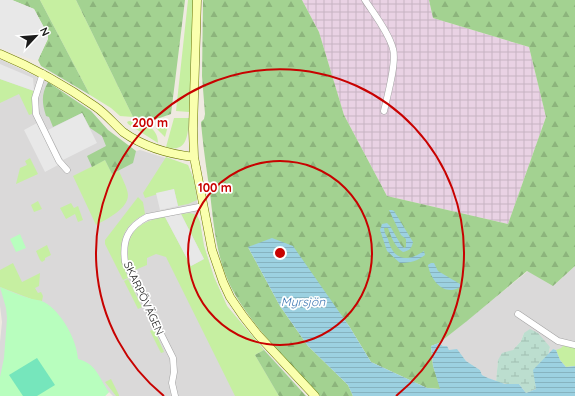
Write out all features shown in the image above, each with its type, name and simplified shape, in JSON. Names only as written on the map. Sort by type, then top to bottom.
[{"type":"street","points":[[197,0],[193,122],[194,157],[212,250],[230,297],[243,316],[258,335],[315,396]]},
{"type":"street","points":[[365,0],[394,50],[394,59],[384,111]]},
{"type":"street","points":[[0,54],[43,73],[97,108],[123,132],[145,145],[168,153],[194,157]]},
{"type":"street","points":[[43,73],[35,98],[36,114],[59,161],[67,170]]},
{"type":"street","name":"SKARPÖVÄGEN","points":[[175,396],[172,383],[174,372],[173,358],[125,262],[125,243],[131,229],[140,220],[147,217],[204,206]]},
{"type":"street","points":[[518,314],[558,341],[575,345]]},
{"type":"shaded area","points":[[0,0],[12,0],[34,9],[48,35],[38,60],[33,60],[0,48]]},
{"type":"shaded area","points":[[302,0],[429,0],[433,18],[529,47],[546,117],[508,224],[387,196],[344,115],[319,32]]},
{"type":"shaded area","points":[[0,59],[48,82],[91,111],[108,130],[136,151],[140,150],[188,165],[194,180],[197,197],[197,215],[200,222],[204,246],[214,277],[227,306],[306,396],[113,396],[109,392],[105,396],[0,396],[0,342],[2,322],[0,306]]},
{"type":"shaded area","points":[[0,64],[33,78],[34,91],[0,79]]},
{"type":"shaded area","points":[[82,113],[97,143],[63,160],[48,130]]},
{"type":"shaded area","points":[[37,123],[58,165],[45,172],[24,130]]},
{"type":"shaded area","points":[[174,189],[178,206],[160,210],[156,193]]},
{"type":"shaded area","points":[[181,214],[204,259],[191,266],[165,217]]},
{"type":"shaded area","points":[[575,266],[575,366],[560,360],[556,350],[553,349],[548,356],[550,347],[524,333],[521,341],[513,350],[498,361],[496,382],[482,375],[480,370],[466,361],[462,356],[439,343],[528,271],[553,286]]},
{"type":"green space","points":[[12,0],[40,0],[90,95],[41,66],[38,60],[48,39],[48,35],[34,9]]},
{"type":"green space","points":[[40,0],[76,0],[133,117],[120,116],[111,108],[90,95]]},
{"type":"green space","points":[[76,0],[185,0],[171,114],[151,121],[133,117]]},
{"type":"green space","points":[[188,0],[193,0],[189,112],[176,111]]},
{"type":"green space","points":[[203,0],[302,0],[319,32],[344,115],[387,196],[508,224],[546,117],[529,47],[433,18],[429,0],[575,0],[575,266],[553,286],[527,271],[439,343],[431,346],[433,366],[441,389],[427,388],[371,362],[349,326],[328,298],[248,247],[280,306],[308,346],[348,385],[353,396],[320,396],[254,323],[236,296],[224,272],[220,259],[213,220],[201,122],[204,119],[205,114],[202,76]]},
{"type":"green space","points":[[0,79],[34,91],[32,114],[29,115],[19,94],[0,103]]},
{"type":"green space","points":[[48,82],[91,111],[108,130],[136,151],[133,163],[112,174],[105,160],[92,167],[87,156],[106,146],[102,136],[90,128],[82,113],[53,127],[49,117],[46,116],[43,103],[43,95]]},
{"type":"green space","points":[[174,118],[189,118],[187,136],[183,145],[179,148],[166,147]]},
{"type":"green space","points":[[129,121],[144,124],[153,129],[158,143],[128,124],[127,122]]},
{"type":"green space","points":[[169,122],[165,137],[156,128]]},
{"type":"green space","points":[[166,157],[188,165],[194,180],[197,200],[178,206],[174,189],[145,198],[143,193]]},
{"type":"green space","points":[[30,158],[38,174],[16,184],[20,168],[27,165],[25,161]]},
{"type":"green space","points":[[105,160],[112,174],[119,171],[126,186],[128,195],[125,205],[121,209],[111,217],[96,225],[73,176]]},
{"type":"green space","points":[[138,197],[143,202],[145,214],[136,220],[124,234],[121,250],[122,259],[128,278],[123,280],[105,244],[105,240]]},
{"type":"green space","points":[[38,201],[42,209],[34,212],[31,205]]},
{"type":"green space","points":[[71,203],[74,208],[78,206],[83,220],[78,222],[75,214],[66,219],[60,208]]},
{"type":"green space","points":[[190,213],[197,215],[200,222],[204,246],[214,277],[227,306],[264,350],[255,355],[279,396],[235,396],[166,257],[156,254],[147,258],[147,265],[135,270],[128,262],[127,250],[133,233],[146,222],[165,217],[191,266],[204,259],[181,214]]},
{"type":"green space","points":[[20,234],[26,248],[16,252],[10,239]]},
{"type":"green space","points":[[47,245],[51,255],[45,258],[42,262],[36,251]]},
{"type":"green space","points":[[13,263],[22,282],[40,273],[39,286],[35,288],[38,293],[41,292],[43,296],[42,301],[34,300],[0,287],[0,270]]},
{"type":"green space","points":[[128,279],[142,307],[138,309],[124,281]]},
{"type":"green space","points":[[0,287],[44,302],[56,312],[67,327],[75,343],[78,359],[94,368],[109,392],[105,396],[0,396],[0,377],[4,358],[7,318],[6,308]]},
{"type":"green space","points":[[154,329],[164,352],[161,353],[150,331]]},
{"type":"green space","points":[[530,329],[538,333],[550,347],[548,356],[534,370],[536,389],[526,393],[519,384],[513,385],[496,382],[498,360],[502,353],[513,350],[521,341],[524,333]]},
{"type":"green space","points":[[565,344],[575,346],[575,366],[566,367],[560,360],[556,350]]},
{"type":"green space","points":[[264,350],[306,396],[279,396],[255,355]]},
{"type":"green space","points":[[37,358],[55,385],[37,396],[23,396],[9,375]]},
{"type":"green space","points":[[111,379],[119,396],[116,396],[105,382]]},
{"type":"water","points":[[389,210],[394,211],[413,242],[410,249],[403,252],[396,245],[388,228],[384,228],[385,234],[393,251],[397,255],[406,258],[418,255],[424,251],[425,255],[414,261],[400,263],[387,251],[380,230],[382,224],[387,223],[401,245],[404,248],[406,247],[406,239],[401,235]]},
{"type":"water","name":"Myrsjön","points":[[272,238],[293,246],[349,326],[371,362],[427,388],[440,389],[433,366],[431,346],[439,343],[443,346],[447,346],[449,350],[457,349],[466,361],[480,370],[482,375],[505,384],[519,384],[526,393],[536,389],[533,370],[553,349],[556,350],[560,360],[566,367],[575,366],[575,396],[353,396],[348,385],[308,346],[280,306],[248,247]]},
{"type":"water","points":[[434,263],[438,271],[460,284],[461,287],[454,290],[442,288],[435,282],[429,269],[428,265]]}]
